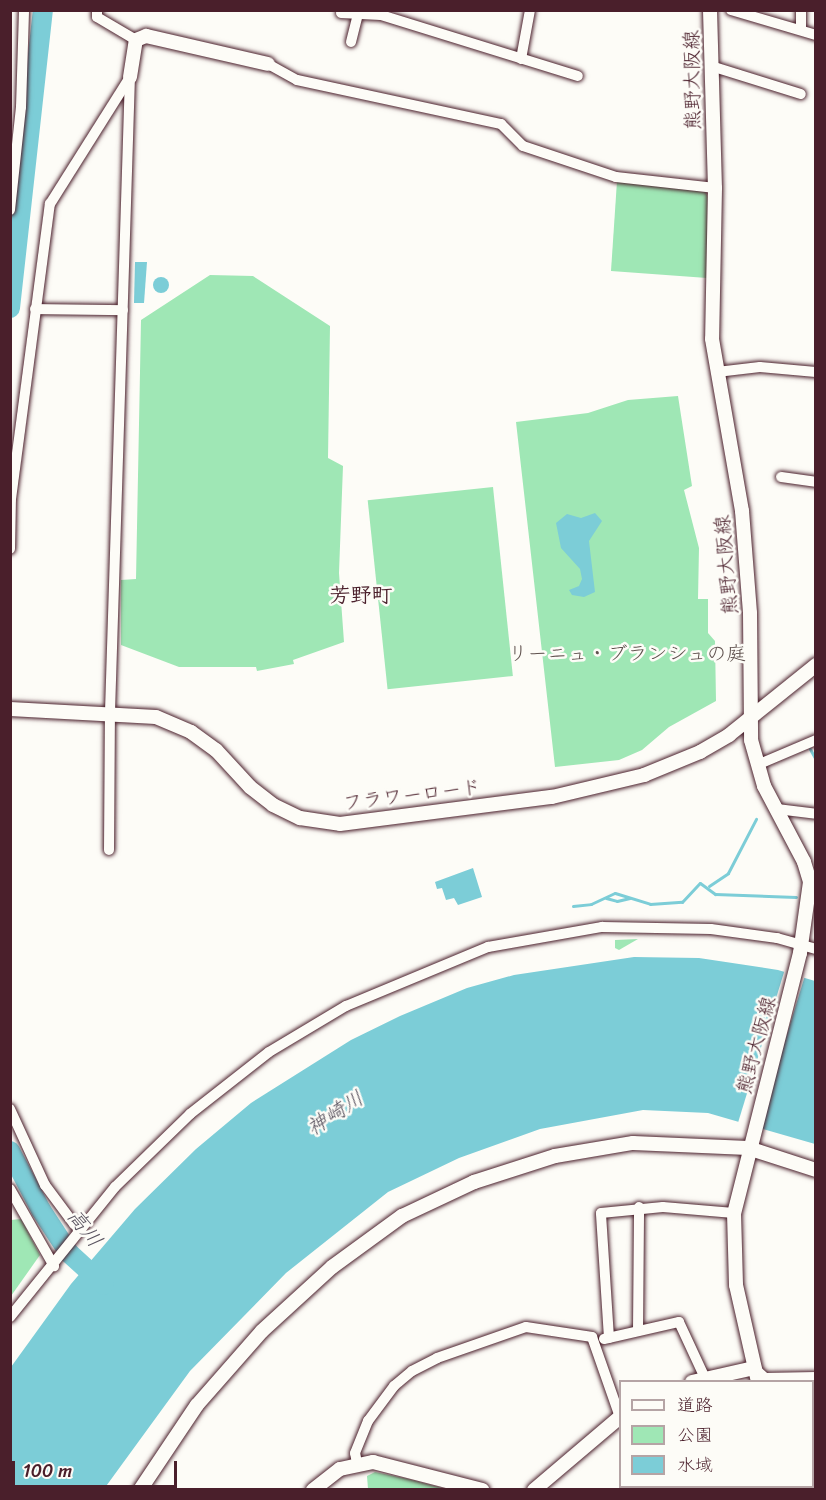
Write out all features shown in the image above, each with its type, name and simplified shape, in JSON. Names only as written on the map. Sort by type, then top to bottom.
[{"type":"street","points":[[10,210],[21,107],[24,10]]},
{"type":"street","points":[[97,10],[97,17],[136,40]]},
{"type":"street","points":[[521,58],[530,10]]},
{"type":"street","name":"熊野大阪線","points":[[710,10],[714,188],[712,339],[742,511],[750,614],[751,740],[757,765],[804,862],[810,882],[812,913],[734,1213],[736,1285],[756,1375]]},
{"type":"street","points":[[731,10],[816,35]]},
{"type":"street","points":[[801,10],[801,30]]},
{"type":"street","points":[[341,13],[381,13],[578,76]]},
{"type":"street","points":[[351,42],[358,14]]},
{"type":"street","points":[[136,40],[146,36],[268,64],[297,80],[501,124],[523,146],[616,177],[714,188]]},
{"type":"street","points":[[109,850],[110,712],[130,77],[136,40]]},
{"type":"street","points":[[711,66],[801,94]]},
{"type":"street","points":[[10,549],[11,500],[50,204],[130,77]]},
{"type":"street","points":[[35,309],[123,310]]},
{"type":"street","points":[[717,372],[760,367],[816,372]]},
{"type":"street","points":[[781,477],[816,482]]},
{"type":"street","name":"フラワーロード","points":[[10,709],[110,712],[156,717],[191,732],[216,750],[250,787],[273,805],[300,818],[340,825],[552,797],[613,785],[700,752],[752,716],[816,665]]},
{"type":"street","points":[[757,765],[816,740]]},
{"type":"street","points":[[777,809],[816,814]]},
{"type":"street","points":[[10,1317],[15,1307],[55,1264],[115,1187],[153,1149],[269,1052],[346,1006],[421,972],[488,947],[602,927],[711,929],[801,949],[816,949]]},
{"type":"street","points":[[10,1109],[45,1185],[81,1231]]},
{"type":"street","points":[[140,1490],[197,1405],[262,1331],[332,1268],[402,1216],[474,1182],[555,1156],[633,1143],[750,1145],[816,1170]]},
{"type":"street","points":[[10,1189],[55,1264]]},
{"type":"street","points":[[609,1338],[601,1213],[639,1207],[734,1213]]},
{"type":"street","points":[[638,1331],[639,1207]]},
{"type":"street","points":[[595,1342],[678,1322],[699,1380],[756,1375],[765,1378],[816,1377]]},
{"type":"street","points":[[357,1463],[355,1453],[368,1421],[394,1386],[424,1364],[526,1327],[592,1337],[619,1414]]},
{"type":"street","points":[[534,1490],[619,1418]]},
{"type":"street","points":[[313,1490],[340,1469],[357,1463],[394,1466],[482,1490]]},
{"type":"green space","points":[[617,181],[705,192],[708,197],[707,278],[611,271]]},
{"type":"green space","points":[[210,275],[253,276],[330,326],[328,458],[343,466],[339,573],[344,642],[293,660],[294,664],[257,671],[256,667],[179,667],[121,645],[121,580],[136,579],[141,320]]},
{"type":"green space","name":"リーニュ・ブランシュの庭","points":[[678,396],[692,486],[684,490],[699,548],[698,599],[708,599],[708,633],[715,641],[716,701],[669,727],[642,750],[619,760],[555,767],[516,422],[588,413],[628,400]]},
{"type":"green space","points":[[493,487],[513,676],[388,689],[368,500]]},
{"type":"green space","points":[[638,939],[619,950],[615,948],[615,940]]},
{"type":"green space","points":[[21,1219],[40,1255],[11,1296],[11,1220]]},
{"type":"green space","points":[[375,1472],[446,1489],[368,1489],[367,1476]]},
{"type":"water","points":[[135,262],[147,262],[144,303],[134,303]]},
{"type":"water","points":[[161,277],[167,279],[169,285],[167,291],[161,293],[155,291],[153,285],[155,279]]},
{"type":"water","points":[[595,513],[602,521],[589,541],[595,592],[584,597],[572,595],[569,590],[579,586],[582,579],[580,569],[561,548],[556,523],[567,514],[581,518]]},
{"type":"water","points":[[473,868],[482,897],[458,905],[454,898],[446,900],[442,888],[437,889],[435,882]]},
{"type":"water","name":"神崎川","points":[[634,957],[699,958],[778,970],[815,981],[815,1144],[708,1113],[643,1110],[540,1129],[459,1158],[388,1192],[286,1273],[190,1371],[104,1489],[11,1490],[11,1367],[71,1284],[135,1209],[196,1149],[251,1103],[351,1040],[400,1016],[467,988],[514,975]]},
{"type":"pier","points":[[785,969],[805,975],[758,1129],[738,1123]]},
{"type":"waterway","name":"高川","points":[[10,308],[43,10]]},
{"type":"waterway","points":[[810,749],[816,760]]},
{"type":"waterway","points":[[709,886],[728,873],[756,819]]},
{"type":"waterway","points":[[573,906],[591,904],[615,893],[650,904],[682,902],[700,883],[715,894],[796,897]]},
{"type":"waterway","points":[[606,898],[617,901],[630,898]]},
{"type":"waterway","name":"高川","points":[[10,1151],[41,1210],[69,1253],[104,1285]]},
{"type":"district","name":"芳野町","points":[[361,595]]}]
